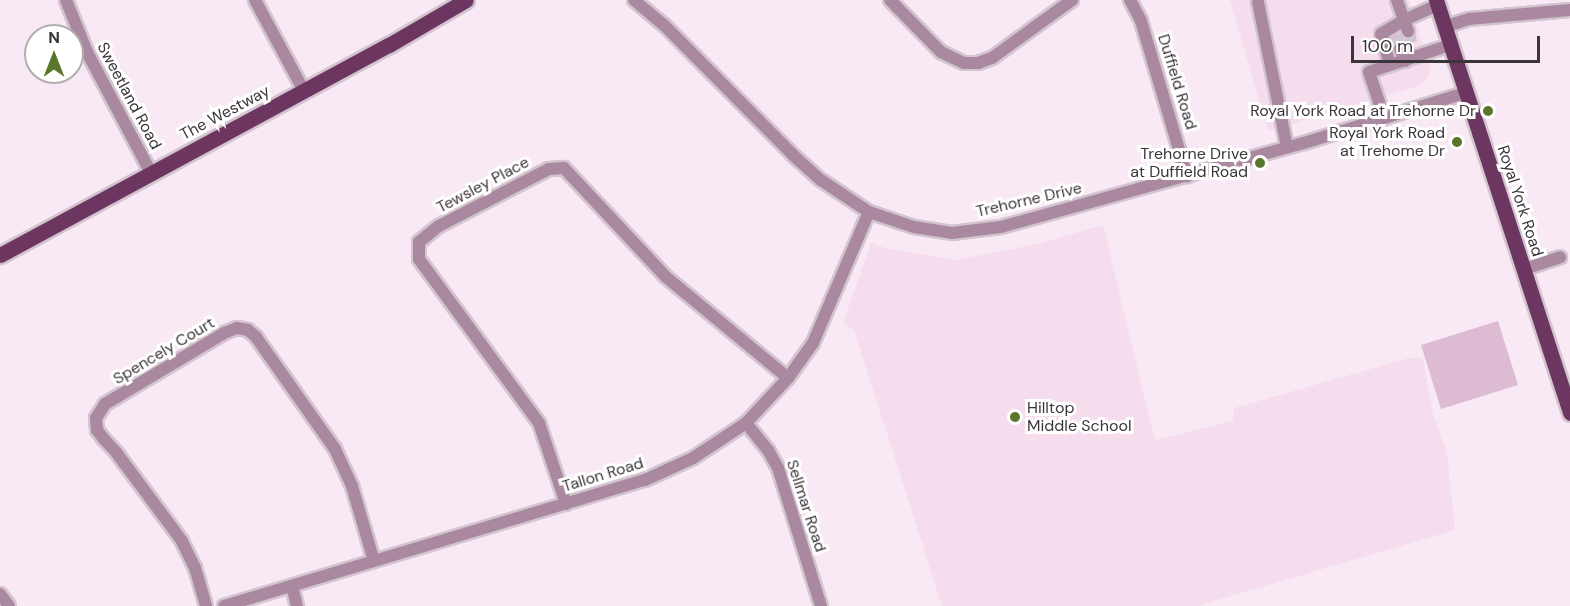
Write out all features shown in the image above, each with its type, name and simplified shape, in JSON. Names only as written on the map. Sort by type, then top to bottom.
[{"type":"main road","name":"The Westway","points":[[0,255],[304,91],[458,2]]},
{"type":"main road","name":"Royal York Road","points":[[1436,2],[1570,413]]},
{"type":"street","name":"Sweetland Road","points":[[66,0],[87,52],[151,173]]},
{"type":"street","points":[[255,0],[304,91]]},
{"type":"street","name":"Trehorne Drive","points":[[634,0],[664,25],[808,169],[869,212],[914,227],[952,233],[1001,227],[1187,176],[1465,93]]},
{"type":"street","points":[[890,0],[940,52],[964,63],[978,63],[992,58],[1072,0]]},
{"type":"street","name":"Duffield Road","points":[[1130,0],[1141,21],[1187,176]]},
{"type":"street","points":[[1397,0],[1400,28]]},
{"type":"street","points":[[1258,2],[1287,147]]},
{"type":"street","points":[[1390,65],[1381,34],[1400,28],[1436,2]]},
{"type":"street","points":[[1444,27],[1469,19],[1570,10]]},
{"type":"street","points":[[1384,117],[1369,72],[1390,65],[1408,53],[1450,45]]},
{"type":"street","name":"Tewsley Place","points":[[566,504],[540,423],[419,259],[419,242],[439,226],[549,169],[564,168],[666,277],[788,378]]},
{"type":"street","name":"Tallon Road","points":[[224,606],[566,504],[671,469],[718,443],[746,423],[788,378],[813,343],[869,212]]},
{"type":"street","points":[[1524,269],[1560,257]]},
{"type":"street","name":"Spencely Court","points":[[206,606],[195,568],[182,541],[97,430],[96,418],[105,404],[224,333],[237,328],[248,330],[256,337],[335,449],[352,486],[374,561]]},
{"type":"street","name":"Sellmar Road","points":[[746,423],[768,450],[778,468],[821,606]]},
{"type":"street","points":[[292,586],[297,606]]},
{"type":"street","points":[[0,594],[9,606]]},
{"type":"shaded area","points":[[1230,0],[1409,0],[1430,69],[1428,78],[1421,85],[1268,131]]},
{"type":"shaded area","name":"Hilltop Middle School","points":[[1103,225],[1155,440],[1233,421],[1234,408],[1409,358],[1423,359],[1433,413],[1447,454],[1455,530],[1197,606],[942,606],[854,330],[843,323],[871,243],[885,248],[956,260],[1037,244]]},
{"type":"shaded area","points":[[1498,321],[1518,385],[1441,409],[1421,345]]},
{"type":"tunnel","points":[[1408,31],[1412,45]]},
{"type":"tunnel","points":[[1396,35],[1400,49]]},
{"type":"place","name":"Royal York Road at Trehorne Dr","points":[[1488,111]]},
{"type":"place","name":"Royal York Road at Trehome Dr","points":[[1457,142]]},
{"type":"place","name":"Trehorne Drive at Duffield Road","points":[[1260,163]]},
{"type":"place","name":"Hilltop Middle School","points":[[1015,417]]}]
